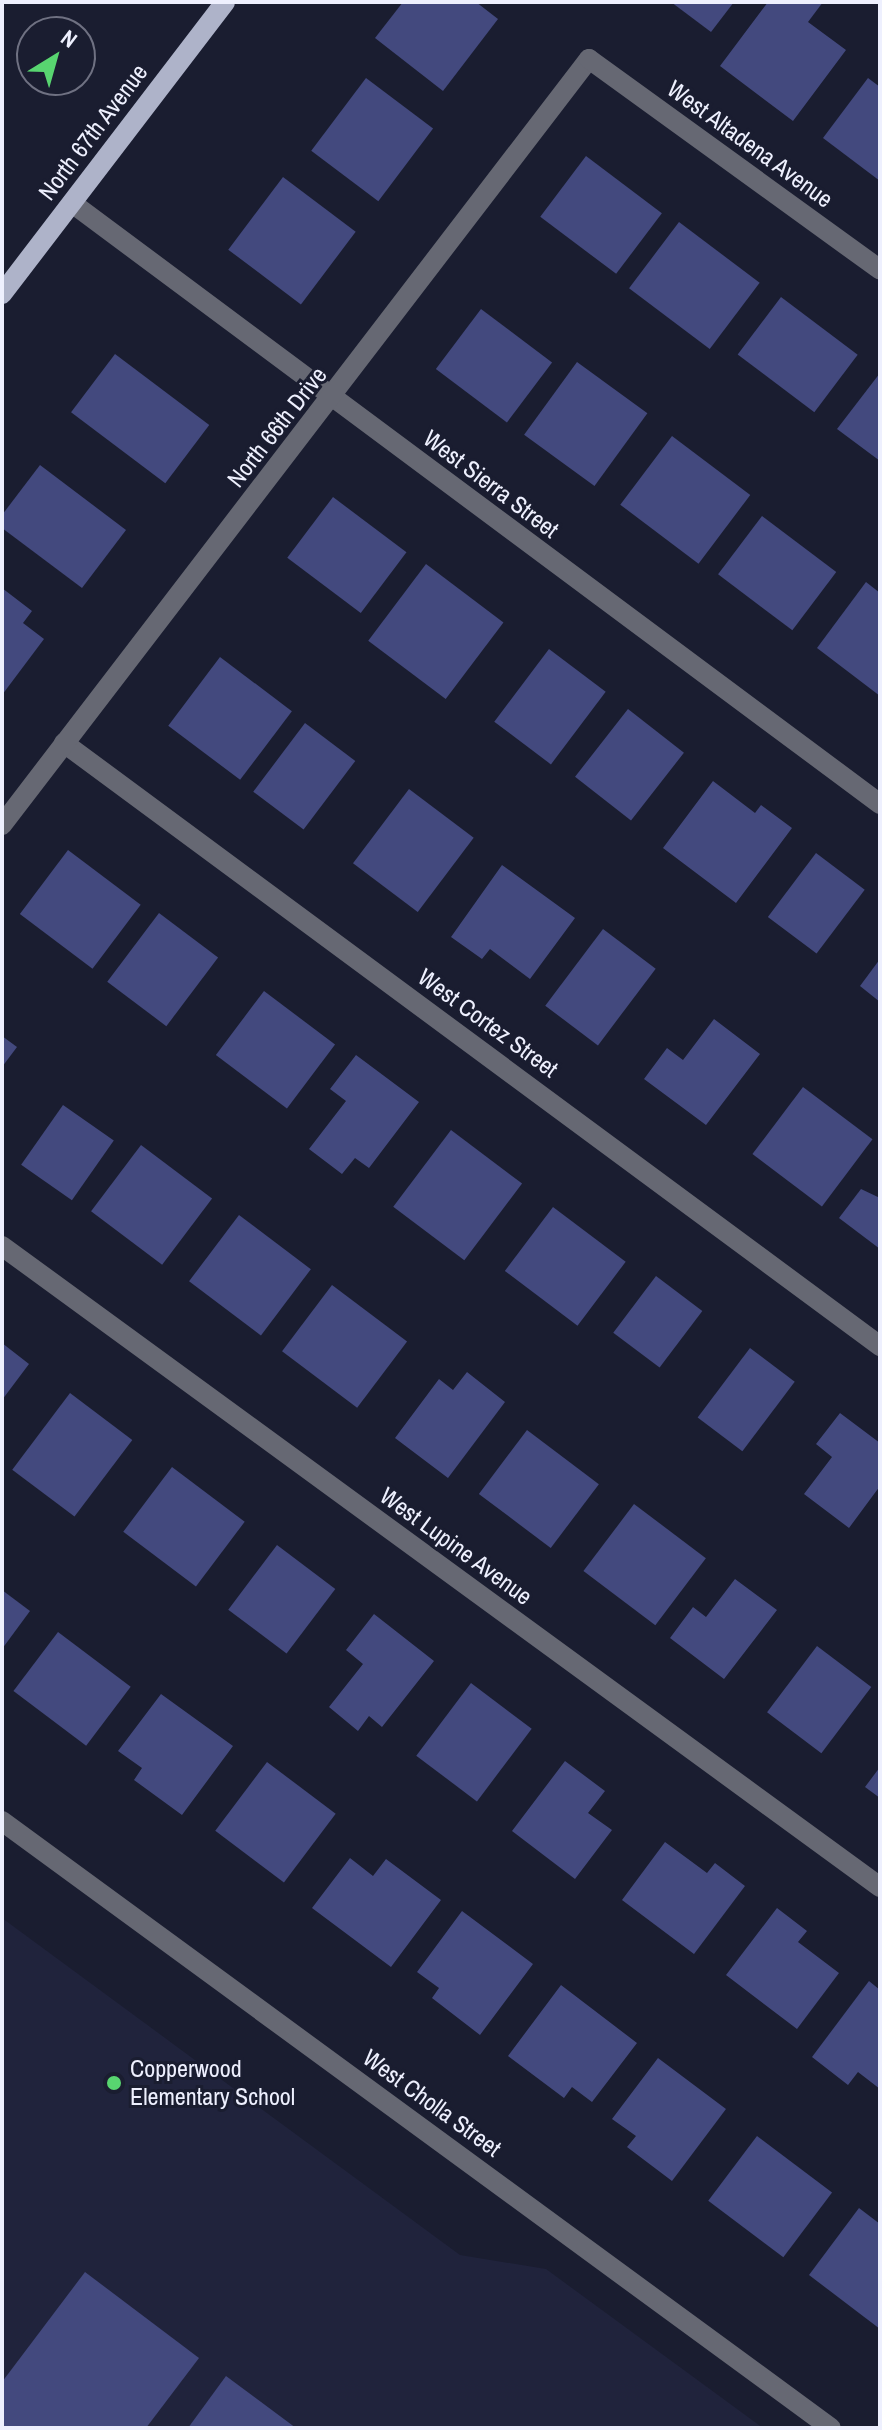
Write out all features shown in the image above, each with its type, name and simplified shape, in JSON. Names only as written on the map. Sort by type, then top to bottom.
[{"type":"main road","name":"North 67th Avenue","points":[[2,294],[225,2]]},
{"type":"street","name":"West Altadena Avenue","points":[[589,59],[880,270]]},
{"type":"street","name":"North 66th Drive","points":[[2,825],[589,59]]},
{"type":"street","name":"West Sierra Street","points":[[72,203],[880,804]]},
{"type":"street","name":"West Cortez Street","points":[[64,743],[880,1346]]},
{"type":"street","name":"West Lupine Avenue","points":[[2,1246],[880,1887]]},
{"type":"street","name":"West Cholla Street","points":[[2,1821],[831,2428]]},
{"type":"shaded area","name":"Copperwood Elementary School","points":[[2,1918],[460,2255],[546,2269],[763,2428],[2,2428]]},
{"type":"building","points":[[403,2],[476,2],[498,19],[443,91],[375,38]]},
{"type":"building","points":[[671,2],[734,2],[711,32]]},
{"type":"building","points":[[768,2],[823,2],[808,22],[846,50],[793,121],[720,66]]},
{"type":"building","points":[[366,78],[433,129],[378,201],[311,151]]},
{"type":"building","points":[[868,78],[880,87],[880,181],[823,138]]},
{"type":"building","points":[[586,156],[662,213],[616,274],[540,217]]},
{"type":"building","points":[[283,177],[356,232],[301,304],[228,250]]},
{"type":"building","points":[[679,222],[760,283],[710,349],[629,288]]},
{"type":"building","points":[[781,297],[858,355],[814,412],[738,355]]},
{"type":"building","points":[[481,309],[552,363],[507,422],[436,369]]},
{"type":"building","points":[[115,354],[209,425],[165,483],[71,412]]},
{"type":"building","points":[[577,362],[647,413],[594,486],[524,435]]},
{"type":"building","points":[[880,373],[880,461],[837,429]]},
{"type":"building","points":[[672,436],[750,495],[699,564],[620,505]]},
{"type":"building","points":[[40,465],[126,530],[82,588],[2,528],[2,515]]},
{"type":"building","points":[[333,497],[406,552],[361,613],[287,558]]},
{"type":"building","points":[[762,516],[836,572],[792,630],[718,574]]},
{"type":"building","points":[[426,564],[503,622],[446,699],[368,641]]},
{"type":"building","points":[[866,582],[880,593],[880,696],[817,648]]},
{"type":"building","points":[[2,588],[32,611],[23,623],[44,639],[2,695]]},
{"type":"building","points":[[549,649],[606,692],[551,764],[494,722]]},
{"type":"building","points":[[220,657],[292,711],[240,780],[168,726]]},
{"type":"building","points":[[628,709],[684,753],[631,820],[575,777]]},
{"type":"building","points":[[305,723],[355,761],[304,830],[253,792]]},
{"type":"building","points":[[713,781],[755,813],[761,805],[792,828],[736,903],[663,848]]},
{"type":"building","points":[[409,789],[474,838],[418,912],[353,863]]},
{"type":"building","points":[[68,850],[141,905],[93,969],[20,914]]},
{"type":"building","points":[[816,853],[865,890],[817,954],[768,917]]},
{"type":"building","points":[[502,865],[575,918],[530,979],[490,949],[482,959],[451,937]]},
{"type":"building","points":[[159,913],[218,958],[166,1026],[107,982]]},
{"type":"building","points":[[603,929],[656,969],[598,1045],[545,1006]]},
{"type":"building","points":[[880,959],[880,1002],[860,986]]},
{"type":"building","points":[[264,991],[335,1045],[287,1108],[216,1055]]},
{"type":"building","points":[[714,1019],[760,1054],[706,1125],[644,1079],[667,1048],[683,1060]]},
{"type":"building","points":[[2,1036],[17,1047],[2,1067]]},
{"type":"building","points":[[356,1055],[419,1102],[369,1168],[355,1158],[342,1174],[309,1149],[346,1101],[330,1089]]},
{"type":"building","points":[[803,1087],[872,1139],[822,1206],[752,1154]]},
{"type":"building","points":[[63,1105],[114,1141],[72,1200],[21,1165]]},
{"type":"building","points":[[451,1130],[522,1184],[464,1260],[393,1207]]},
{"type":"building","points":[[141,1145],[212,1199],[162,1265],[91,1211]]},
{"type":"building","points":[[861,1189],[880,1198],[880,1249],[839,1218]]},
{"type":"building","points":[[553,1207],[626,1262],[578,1326],[505,1271]]},
{"type":"building","points":[[239,1215],[311,1269],[261,1335],[189,1281]]},
{"type":"building","points":[[656,1276],[702,1311],[660,1368],[613,1333]]},
{"type":"building","points":[[332,1285],[407,1342],[357,1408],[282,1351]]},
{"type":"building","points":[[2,1343],[29,1364],[2,1400]]},
{"type":"building","points":[[750,1348],[795,1382],[742,1451],[698,1417]]},
{"type":"building","points":[[467,1372],[505,1402],[448,1478],[395,1438],[439,1379],[453,1390]]},
{"type":"building","points":[[70,1393],[132,1440],[75,1517],[12,1470]]},
{"type":"building","points":[[840,1413],[880,1443],[880,1486],[849,1528],[804,1494],[832,1457],[816,1444]]},
{"type":"building","points":[[527,1430],[599,1484],[551,1548],[479,1494]]},
{"type":"building","points":[[172,1467],[245,1522],[196,1586],[123,1532]]},
{"type":"building","points":[[634,1504],[706,1558],[655,1625],[583,1571]]},
{"type":"building","points":[[277,1545],[335,1589],[287,1654],[228,1610]]},
{"type":"building","points":[[735,1579],[777,1610],[724,1679],[670,1638],[693,1607],[706,1617]]},
{"type":"building","points":[[2,1590],[30,1611],[2,1649]]},
{"type":"building","points":[[374,1614],[434,1661],[382,1727],[369,1716],[358,1731],[329,1707],[363,1664],[346,1650]]},
{"type":"building","points":[[58,1632],[131,1687],[86,1746],[13,1691]]},
{"type":"building","points":[[817,1646],[871,1687],[821,1753],[767,1712]]},
{"type":"building","points":[[471,1683],[532,1729],[477,1801],[416,1756]]},
{"type":"building","points":[[161,1694],[233,1746],[182,1815],[134,1780],[142,1768],[118,1751]]},
{"type":"building","points":[[565,1761],[605,1791],[588,1813],[612,1830],[575,1879],[512,1831]]},
{"type":"building","points":[[267,1762],[336,1814],[284,1882],[215,1831]]},
{"type":"building","points":[[880,1767],[880,1798],[865,1787]]},
{"type":"building","points":[[665,1842],[707,1873],[715,1863],[745,1886],[694,1954],[622,1900]]},
{"type":"building","points":[[350,1858],[373,1876],[386,1859],[441,1900],[391,1967],[312,1908]]},
{"type":"building","points":[[777,1908],[807,1931],[798,1942],[839,1973],[797,2029],[726,1975]]},
{"type":"building","points":[[462,1911],[533,1964],[480,2035],[432,1998],[439,1988],[417,1972]]},
{"type":"building","points":[[869,1981],[880,1990],[880,2089],[858,2072],[848,2085],[812,2057]]},
{"type":"building","points":[[561,1985],[637,2043],[592,2102],[572,2087],[564,2098],[508,2056]]},
{"type":"building","points":[[658,2058],[726,2109],[672,2181],[627,2147],[636,2136],[612,2119]]},
{"type":"building","points":[[757,2136],[832,2193],[783,2257],[708,2201]]},
{"type":"building","points":[[859,2208],[880,2224],[880,2329],[809,2275]]},
{"type":"building","points":[[85,2272],[199,2358],[146,2428],[2,2428],[2,2382]]},
{"type":"building","points":[[226,2376],[296,2428],[188,2428]]},
{"type":"place","name":"Copperwood Elementary School","points":[[114,2083]]}]
